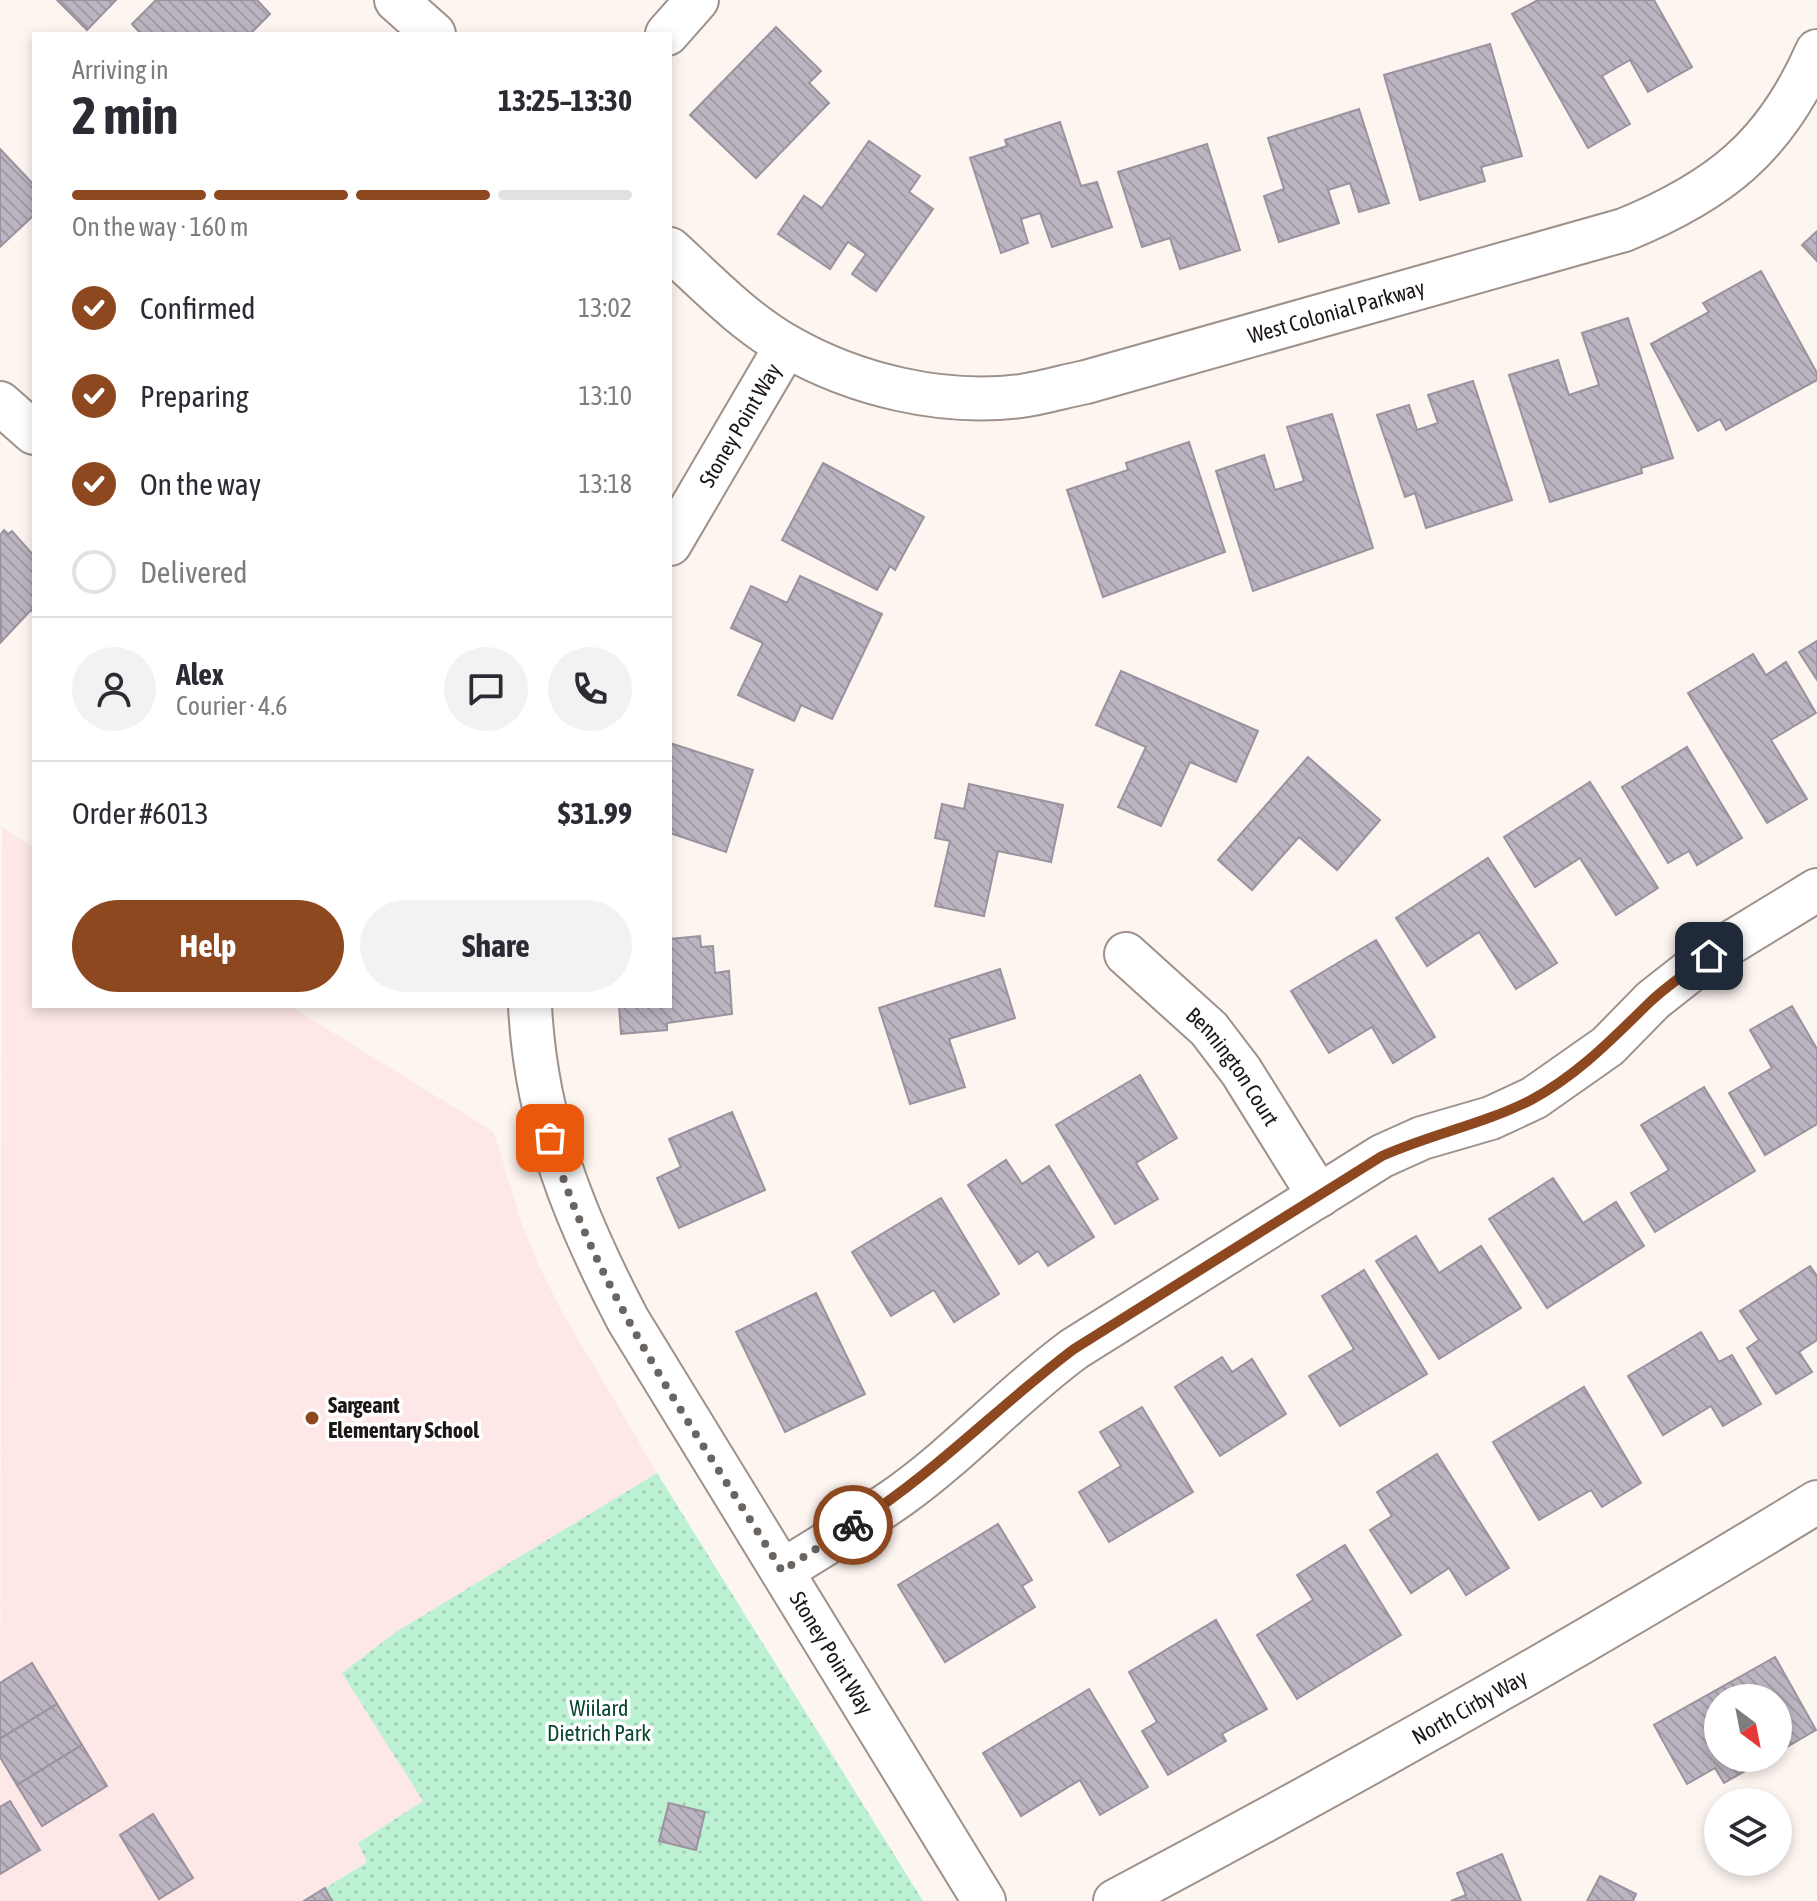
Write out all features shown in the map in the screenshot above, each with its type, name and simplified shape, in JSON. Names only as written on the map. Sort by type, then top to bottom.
[{"type":"street","points":[[396,0],[432,32]]},
{"type":"street","points":[[669,32],[697,0]]},
{"type":"street","name":"West Colonial Parkway","points":[[672,251],[731,306],[786,346],[842,372],[906,390],[964,399],[1021,396],[1102,377],[1624,230],[1678,208],[1728,176],[1771,134],[1802,85],[1817,51]]},
{"type":"street","name":"Stoney Point Way","points":[[672,541],[786,346]]},
{"type":"street","points":[[0,403],[32,431]]},
{"type":"street","points":[[782,1571],[901,1495],[956,1450],[1032,1380],[1074,1349],[1382,1156],[1422,1138],[1491,1118],[1534,1098],[1608,1046],[1653,1000],[1709,956],[1817,890]]},
{"type":"street","name":"Bennington Court","points":[[1126,954],[1209,1029],[1241,1071],[1319,1196]]},
{"type":"street","name":"Stoney Point Way","points":[[530,1008],[537,1080],[550,1138],[587,1241],[628,1320],[984,1901]]},
{"type":"street","name":"North Cirby Way","points":[[1115,1901],[1329,1788],[1565,1654],[1817,1502]]},
{"type":"shaded area","name":"Sargeant Elementary School","points":[[2,827],[32,846],[32,1008],[293,1008],[494,1132],[522,1225],[537,1262],[562,1312],[657,1473],[396,1632],[342,1673],[424,1801],[358,1843],[368,1861],[305,1901],[0,1901]]},
{"type":"green space","name":"Wiilard Dietrich Park","points":[[657,1473],[923,1901],[305,1901],[367,1862],[358,1843],[423,1801],[342,1673],[396,1632]]},
{"type":"building","points":[[57,0],[116,0],[87,30]]},
{"type":"building","points":[[156,0],[257,0],[270,14],[252,32],[139,32],[132,24]]},
{"type":"building","points":[[1538,0],[1654,0],[1692,67],[1648,92],[1630,60],[1602,76],[1630,124],[1588,148],[1512,14]]},
{"type":"building","points":[[776,27],[821,71],[809,83],[829,103],[756,178],[690,115]]},
{"type":"building","points":[[1490,44],[1522,156],[1481,167],[1485,181],[1420,200],[1384,75]]},
{"type":"building","points":[[1359,109],[1389,203],[1359,212],[1350,183],[1328,190],[1339,223],[1279,242],[1264,196],[1284,189],[1268,138]]},
{"type":"building","points":[[1060,122],[1081,186],[1097,182],[1112,227],[1052,247],[1040,213],[1021,219],[1028,243],[1001,253],[970,158],[1007,146],[1005,140]]},
{"type":"building","points":[[869,141],[920,176],[909,192],[933,209],[876,291],[852,274],[866,254],[848,242],[830,269],[778,234],[804,196],[822,208]]},
{"type":"building","points":[[1207,144],[1240,250],[1180,269],[1170,238],[1142,247],[1118,172]]},
{"type":"building","points":[[0,149],[32,183],[32,217],[0,247]]},
{"type":"building","points":[[1817,231],[1817,261],[1802,245]]},
{"type":"building","points":[[1761,271],[1817,373],[1817,380],[1726,430],[1720,419],[1698,431],[1651,344],[1709,312],[1703,303]]},
{"type":"building","points":[[1628,318],[1673,458],[1641,468],[1642,473],[1550,502],[1509,375],[1558,360],[1569,395],[1599,385],[1582,333]]},
{"type":"building","points":[[1473,381],[1512,500],[1426,528],[1415,493],[1405,497],[1377,415],[1409,405],[1417,430],[1438,423],[1428,395]]},
{"type":"building","points":[[1332,414],[1373,548],[1253,591],[1216,471],[1264,455],[1275,490],[1304,481],[1287,427]]},
{"type":"building","points":[[1189,442],[1225,552],[1103,597],[1067,490],[1128,470],[1126,463]]},
{"type":"building","points":[[823,463],[924,517],[895,570],[890,566],[877,590],[782,540]]},
{"type":"building","points":[[4,530],[8,534],[12,531],[32,554],[32,611],[1,642],[0,535]]},
{"type":"building","points":[[800,576],[882,614],[832,719],[801,705],[794,721],[738,695],[763,643],[731,628],[751,586],[787,603]]},
{"type":"building","points":[[1817,641],[1817,680],[1799,652]]},
{"type":"building","points":[[1753,654],[1766,675],[1786,662],[1816,713],[1771,740],[1807,799],[1767,823],[1688,693]]},
{"type":"building","points":[[1121,671],[1258,731],[1236,782],[1190,762],[1161,826],[1118,807],[1146,747],[1096,725]]},
{"type":"building","points":[[672,744],[753,770],[726,852],[672,834]]},
{"type":"building","points":[[1687,747],[1742,838],[1697,865],[1689,851],[1668,863],[1622,787]]},
{"type":"building","points":[[1308,757],[1380,820],[1337,870],[1299,837],[1252,890],[1218,860]]},
{"type":"building","points":[[1590,782],[1658,888],[1616,915],[1580,858],[1535,887],[1504,837]]},
{"type":"building","points":[[969,784],[1063,805],[1051,862],[998,851],[984,916],[935,906],[950,841],[935,838],[942,804],[964,809]]},
{"type":"building","points":[[1488,858],[1557,963],[1516,989],[1479,932],[1427,966],[1396,918]]},
{"type":"building","points":[[700,936],[701,947],[713,946],[715,973],[729,971],[732,1014],[667,1023],[667,1030],[621,1034],[619,1008],[672,1008],[672,939]]},
{"type":"building","points":[[1376,940],[1435,1037],[1393,1063],[1372,1027],[1329,1053],[1291,991]]},
{"type":"building","points":[[1000,969],[1015,1018],[949,1039],[965,1087],[910,1104],[879,1008]]},
{"type":"building","points":[[1792,1006],[1817,1049],[1817,1124],[1765,1155],[1729,1093],[1772,1068],[1750,1030]]},
{"type":"building","points":[[1140,1075],[1177,1138],[1136,1163],[1158,1199],[1115,1224],[1056,1125]]},
{"type":"building","points":[[1704,1087],[1755,1171],[1655,1232],[1631,1193],[1669,1170],[1641,1125]]},
{"type":"building","points":[[732,1112],[765,1190],[679,1228],[657,1178],[681,1167],[669,1139]]},
{"type":"building","points":[[1006,1160],[1022,1184],[1049,1166],[1094,1237],[1048,1266],[1038,1251],[1019,1264],[968,1185]]},
{"type":"building","points":[[1553,1178],[1583,1223],[1616,1202],[1644,1246],[1547,1308],[1489,1219]]},
{"type":"building","points":[[941,1198],[999,1294],[954,1322],[934,1290],[891,1316],[852,1252]]},
{"type":"building","points":[[1416,1236],[1439,1273],[1481,1246],[1521,1308],[1439,1359],[1376,1261]]},
{"type":"building","points":[[1810,1266],[1817,1276],[1817,1340],[1799,1352],[1812,1372],[1776,1394],[1747,1348],[1759,1340],[1740,1311]]},
{"type":"building","points":[[1364,1270],[1427,1374],[1340,1426],[1309,1376],[1354,1349],[1322,1296]]},
{"type":"building","points":[[816,1293],[865,1394],[785,1432],[736,1332]]},
{"type":"building","points":[[1701,1332],[1719,1362],[1732,1355],[1761,1404],[1723,1426],[1711,1406],[1663,1435],[1628,1376]]},
{"type":"building","points":[[1222,1357],[1232,1372],[1252,1359],[1286,1414],[1220,1456],[1175,1387]]},
{"type":"building","points":[[1584,1387],[1641,1483],[1602,1507],[1591,1490],[1539,1520],[1493,1442]]},
{"type":"building","points":[[1142,1407],[1193,1492],[1109,1542],[1079,1492],[1121,1466],[1100,1432]]},
{"type":"building","points":[[1437,1454],[1509,1568],[1466,1595],[1449,1568],[1411,1593],[1370,1530],[1392,1516],[1377,1492]]},
{"type":"building","points":[[998,1524],[1032,1580],[1022,1586],[1035,1607],[945,1662],[898,1585]]},
{"type":"building","points":[[1345,1545],[1401,1635],[1297,1699],[1257,1635],[1313,1600],[1297,1575]]},
{"type":"building","points":[[1216,1620],[1267,1709],[1222,1734],[1226,1741],[1168,1775],[1142,1731],[1157,1722],[1129,1672]]},
{"type":"building","points":[[1775,1657],[1790,1684],[1727,1684]]},
{"type":"building","points":[[32,1663],[57,1704],[0,1739],[0,1683]]},
{"type":"building","points":[[1792,1687],[1816,1730],[1792,1744]]},
{"type":"building","points":[[1089,1689],[1148,1787],[1100,1815],[1080,1780],[1021,1816],[983,1753]]},
{"type":"building","points":[[1704,1697],[1704,1772],[1708,1772],[1687,1784],[1654,1725]]},
{"type":"building","points":[[57,1704],[82,1745],[17,1785],[0,1757],[0,1739]]},
{"type":"building","points":[[82,1745],[107,1786],[42,1826],[17,1785]]},
{"type":"building","points":[[1717,1772],[1743,1772],[1724,1783]]},
{"type":"building","points":[[10,1801],[40,1850],[0,1874],[0,1807]]},
{"type":"building","points":[[669,1803],[705,1812],[696,1850],[659,1841]]},
{"type":"building","points":[[153,1814],[193,1878],[159,1899],[120,1835]]},
{"type":"building","points":[[1502,1854],[1521,1901],[1451,1901],[1466,1895],[1457,1873]]},
{"type":"building","points":[[1600,1876],[1636,1894],[1633,1901],[1587,1901]]},
{"type":"building","points":[[325,1888],[332,1901],[304,1901]]},
{"type":"way so far","points":[[550,1138],[564,1186],[587,1241],[628,1320],[782,1571],[853,1525]]},
{"type":"place","name":"Sargeant Elementary School","points":[[312,1418]]},
{"type":"route","points":[[853,1525],[901,1495],[956,1450],[1032,1380],[1074,1349],[1382,1156],[1422,1138],[1491,1118],[1534,1098],[1608,1046],[1653,1000],[1709,956]]}]
